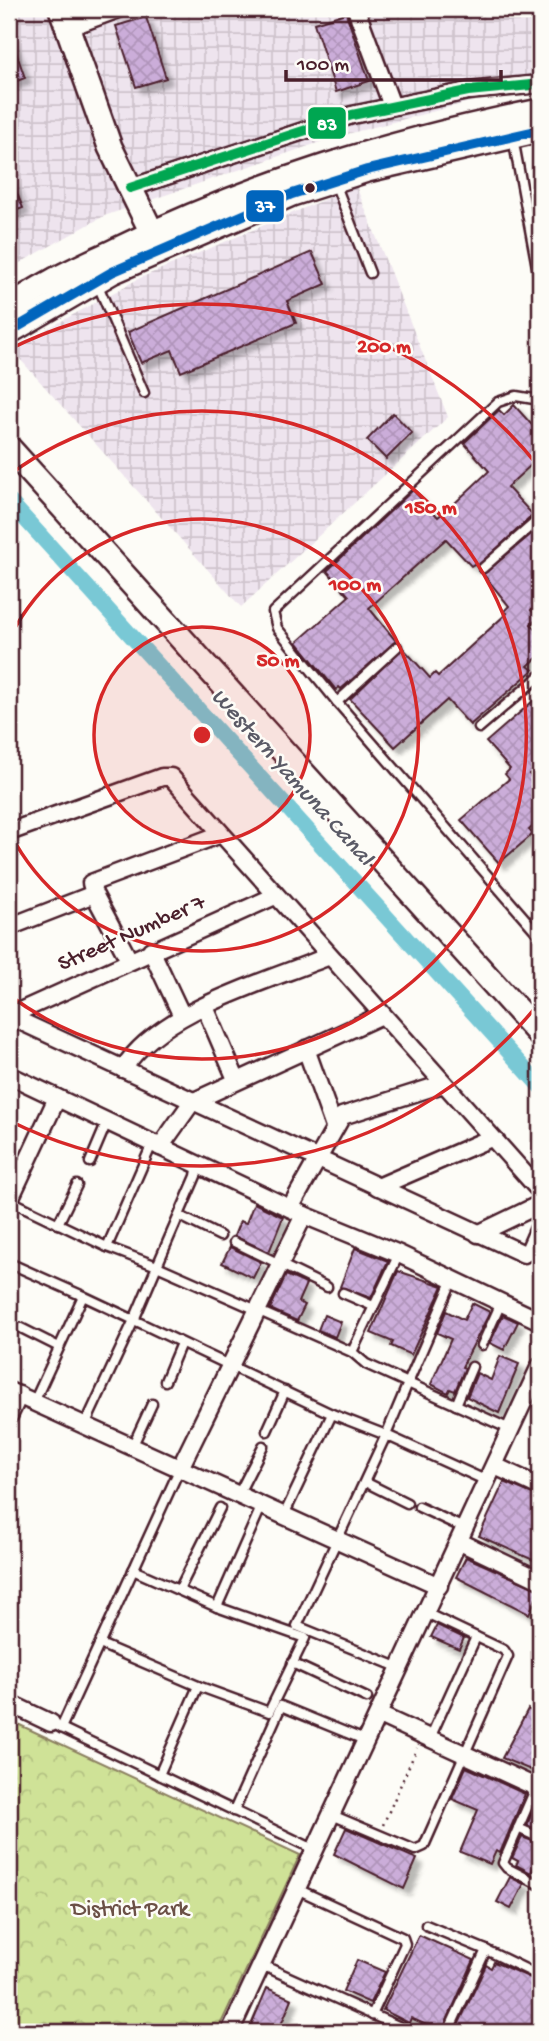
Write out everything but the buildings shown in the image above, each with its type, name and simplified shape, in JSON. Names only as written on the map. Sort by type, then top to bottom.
[{"type":"street","points":[[120,9],[64,18],[110,147],[156,241]]},
{"type":"street","points":[[356,9],[392,106]]},
{"type":"street","points":[[538,9],[540,16]]},
{"type":"street","points":[[130,188],[339,119],[468,91],[540,84]]},
{"type":"street","points":[[331,172],[444,130],[540,111]]},
{"type":"street","points":[[9,308],[156,241],[287,176],[331,172],[540,130]]},
{"type":"street","points":[[9,332],[96,281],[156,241]]},
{"type":"street","points":[[9,447],[540,1035]]},
{"type":"street","points":[[9,832],[167,776],[540,1191]]},
{"type":"street","points":[[129,960],[90,886],[94,881],[221,834]]},
{"type":"street","points":[[9,926],[94,894]]},
{"type":"street","name":"Street Number 7","points":[[9,1016],[275,895]]},
{"type":"street","points":[[151,950],[183,1016]]},
{"type":"street","points":[[123,1069],[141,1044],[183,1016],[329,956]]},
{"type":"street","points":[[205,1007],[236,1079]]},
{"type":"street","points":[[156,1145],[192,1102],[236,1079],[382,1015]]},
{"type":"street","points":[[9,1016],[526,1254],[540,1226]]},
{"type":"street","points":[[306,1049],[334,1126]]},
{"type":"street","points":[[9,1075],[297,1211],[399,1254],[540,1321]]},
{"type":"street","points":[[180,1468],[281,1263],[317,1159],[334,1126],[342,1116],[351,1112],[443,1084]]},
{"type":"street","points":[[9,1201],[57,1098]]},
{"type":"street","points":[[378,1187],[491,1138]]},
{"type":"street","points":[[478,1234],[540,1205]]},
{"type":"street","points":[[230,2032],[540,1366]]},
{"type":"street","points":[[9,1416],[20,1396],[439,1586]]},
{"type":"street","points":[[495,1466],[540,1487]]},
{"type":"street","points":[[463,1536],[540,1580]]},
{"type":"street","points":[[9,1703],[56,1726]]},
{"type":"street","points":[[379,1715],[466,1755],[539,1784]]},
{"type":"lane","points":[[513,136],[540,283]]},
{"type":"lane","points":[[331,172],[370,272]]},
{"type":"lane","points":[[96,281],[144,393]]},
{"type":"lane","points":[[540,400],[516,396],[498,402],[273,612],[277,628],[337,702],[540,936]]},
{"type":"lane","points":[[483,568],[540,518]]},
{"type":"lane","points":[[337,702],[397,647]]},
{"type":"lane","points":[[479,728],[540,676]]},
{"type":"lane","points":[[90,1162],[107,1122]]},
{"type":"lane","points":[[107,1247],[156,1145]]},
{"type":"lane","points":[[85,1425],[180,1216],[198,1164]]},
{"type":"lane","points":[[58,1224],[77,1185]]},
{"type":"lane","points":[[9,1201],[107,1247],[158,1266],[352,1352],[366,1364],[512,1430]]},
{"type":"lane","points":[[180,1216],[220,1236]]},
{"type":"lane","points":[[234,1242],[327,1287]]},
{"type":"lane","points":[[352,1352],[399,1254]]},
{"type":"lane","points":[[9,1263],[332,1413],[488,1482]]},
{"type":"lane","points":[[307,1635],[297,1626],[365,1482],[453,1279]]},
{"type":"lane","points":[[343,1293],[373,1306]]},
{"type":"lane","points":[[20,1396],[59,1347],[83,1296]]},
{"type":"lane","points":[[482,1345],[501,1302]]},
{"type":"lane","points":[[21,1328],[59,1347]]},
{"type":"lane","points":[[165,1381],[181,1343]]},
{"type":"lane","points":[[456,1405],[472,1367]]},
{"type":"lane","points":[[267,1431],[285,1391]]},
{"type":"lane","points":[[132,1447],[152,1404]]},
{"type":"lane","points":[[284,1516],[332,1413]]},
{"type":"lane","points":[[238,1495],[263,1446]]},
{"type":"lane","points":[[180,1468],[100,1644],[56,1726],[316,1850]]},
{"type":"lane","points":[[365,1482],[407,1503]]},
{"type":"lane","points":[[217,1607],[262,1506]]},
{"type":"lane","points":[[419,1507],[463,1536]]},
{"type":"lane","points":[[178,1590],[220,1508]]},
{"type":"lane","points":[[133,1570],[217,1607],[400,1668]]},
{"type":"lane","points":[[332,1815],[415,1850],[422,1848],[466,1755],[508,1656],[504,1650],[426,1613]]},
{"type":"lane","points":[[234,1811],[292,1663],[307,1635]]},
{"type":"lane","points":[[426,1737],[476,1637]]},
{"type":"lane","points":[[100,1644],[198,1686],[269,1712],[277,1704]]},
{"type":"lane","points":[[292,1663],[367,1698]]},
{"type":"lane","points":[[159,1774],[198,1686]]},
{"type":"lane","points":[[277,1704],[367,1741]]},
{"type":"lane","points":[[539,1784],[504,1866],[540,1885]]},
{"type":"lane","points":[[518,1828],[540,1838]]},
{"type":"lane","points":[[297,1889],[403,1938],[405,1944],[372,2015]]},
{"type":"lane","points":[[426,1925],[540,1976]]},
{"type":"lane","points":[[448,2032],[486,1950]]},
{"type":"lane","points":[[262,1965],[411,2032]]},
{"type":"path","points":[[379,1835],[426,1737]]},
{"type":"shaded area","points":[[9,9],[540,9],[540,89],[492,96],[332,138],[104,216],[9,269]]},
{"type":"shaded area","points":[[356,186],[448,417],[241,607],[11,349],[140,278]]},
{"type":"green space","name":"District Park","points":[[9,1720],[300,1855],[217,2032],[9,2032]]},
{"type":"waterway","name":"Western Yamuna Canal","points":[[9,501],[540,1086]]},
{"type":"transit line","name":"83","points":[[130,188],[352,115],[468,91],[531,85]]},
{"type":"transit line","name":"37","points":[[9,332],[112,272],[292,194],[367,170],[540,130]]}]
